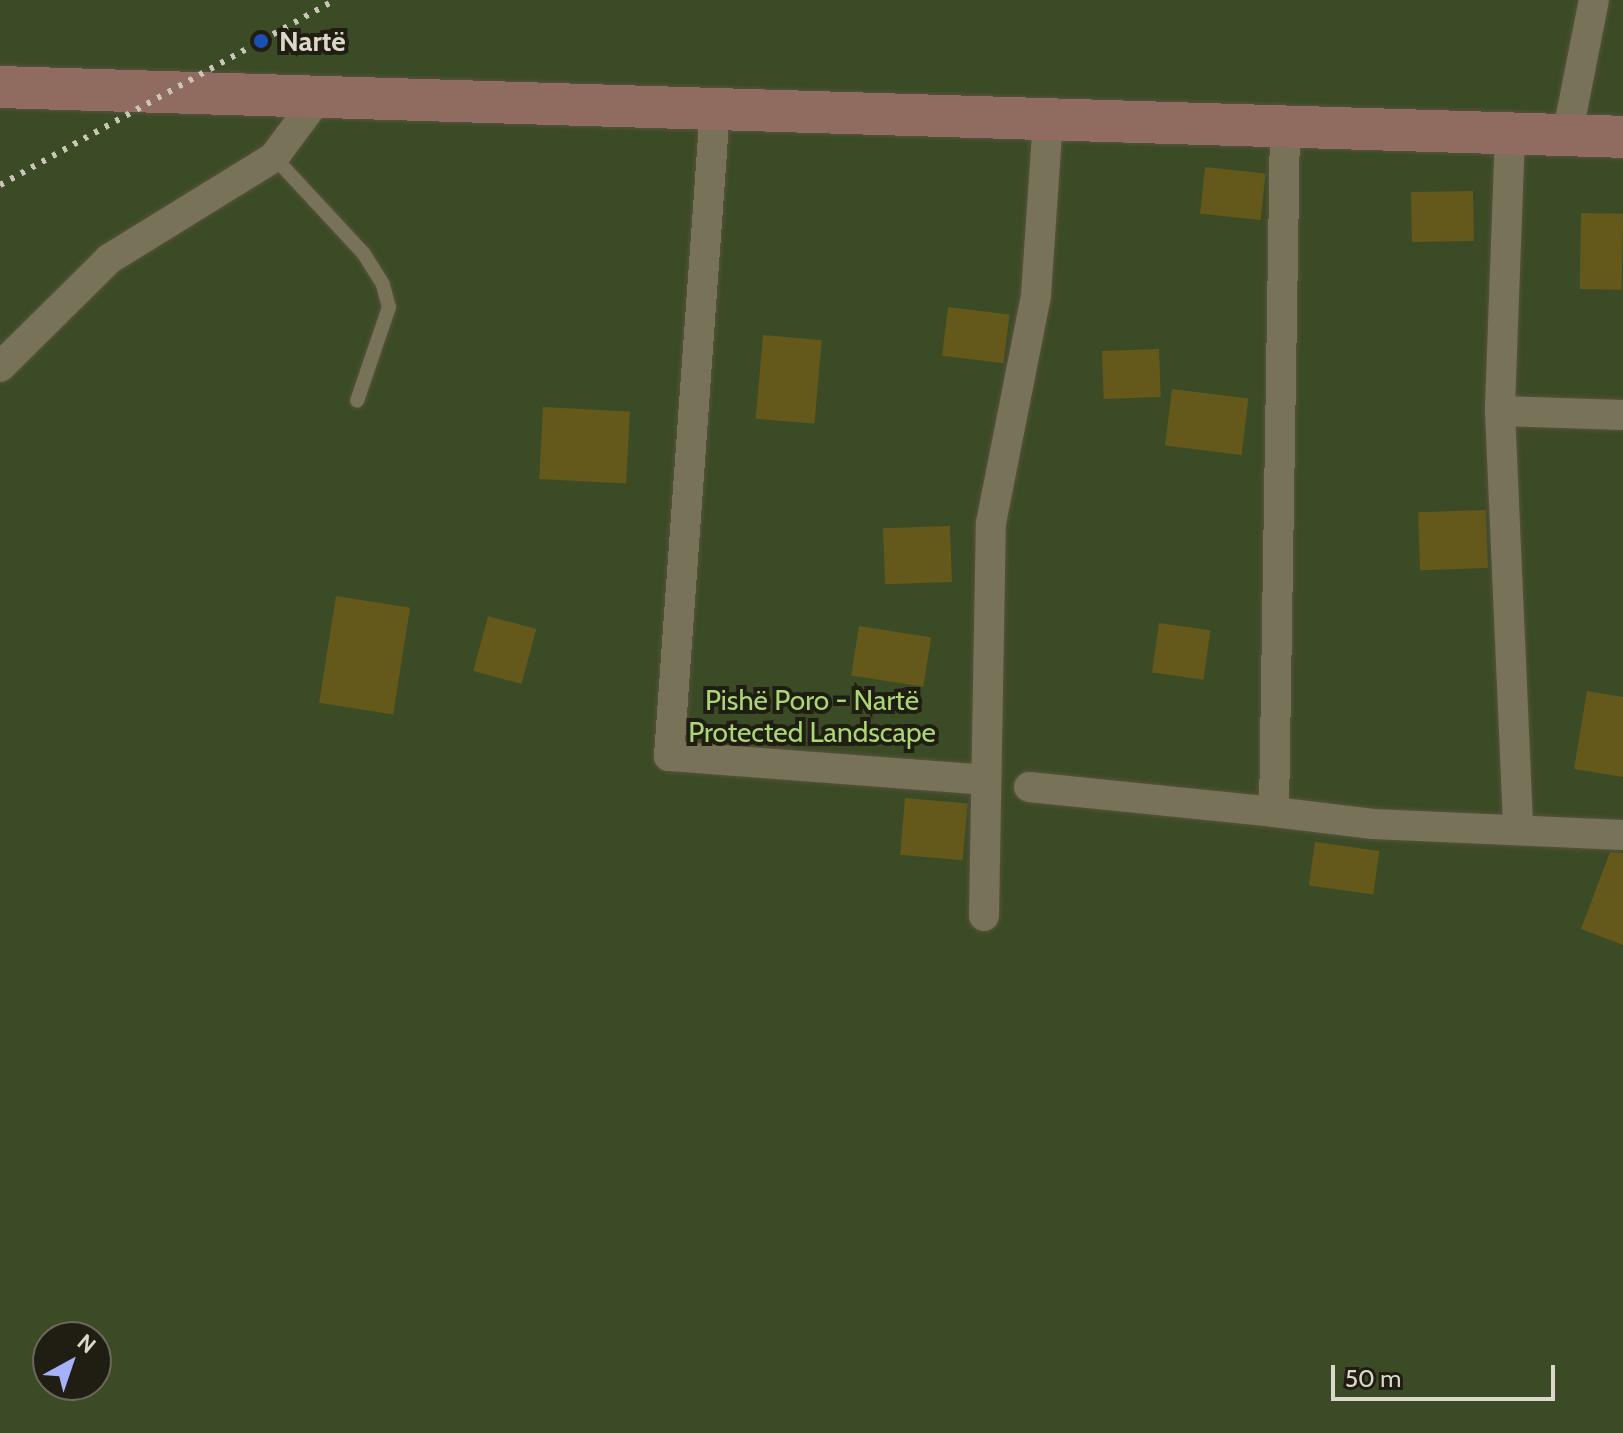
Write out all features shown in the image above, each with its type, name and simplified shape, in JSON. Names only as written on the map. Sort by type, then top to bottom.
[{"type":"street","points":[[1567,136],[1594,0]]},
{"type":"street","points":[[0,87],[1623,137]]},
{"type":"street","points":[[0,367],[109,259],[274,157],[320,95]]},
{"type":"street","points":[[715,109],[669,756],[986,780]]},
{"type":"street","points":[[984,916],[991,523],[1036,295],[1048,119]]},
{"type":"street","points":[[1274,812],[1285,126]]},
{"type":"street","points":[[1510,134],[1500,411],[1518,829]]},
{"type":"street","points":[[1500,411],[1623,415]]},
{"type":"street","points":[[1029,787],[1373,824],[1623,835]]},
{"type":"lane","points":[[274,157],[364,254],[383,285],[389,307],[357,401]]},
{"type":"green space","name":"Pishë Poro - Nartë Protected Landscape","points":[[0,0],[1623,0],[1623,1433],[0,1433]]},
{"type":"building","points":[[1205,167],[1266,173],[1261,220],[1200,214]]},
{"type":"building","points":[[1473,191],[1474,241],[1412,242],[1411,192]]},
{"type":"building","points":[[1581,213],[1623,214],[1622,290],[1580,289]]},
{"type":"building","points":[[948,307],[1010,315],[1004,363],[942,356]]},
{"type":"building","points":[[763,335],[822,340],[814,424],[756,419]]},
{"type":"building","points":[[1159,349],[1161,397],[1104,399],[1102,351]]},
{"type":"building","points":[[1172,389],[1248,398],[1241,455],[1165,446]]},
{"type":"building","points":[[543,407],[630,412],[626,483],[539,479]]},
{"type":"building","points":[[1486,510],[1488,568],[1420,570],[1418,512]]},
{"type":"building","points":[[950,526],[952,582],[885,584],[883,528]]},
{"type":"building","points":[[336,596],[410,608],[393,714],[319,703]]},
{"type":"building","points":[[488,616],[536,629],[522,684],[473,671]]},
{"type":"building","points":[[1159,623],[1210,630],[1204,680],[1152,673]]},
{"type":"building","points":[[859,626],[931,637],[923,687],[851,675]]},
{"type":"building","points":[[1587,691],[1623,697],[1623,777],[1574,769]]},
{"type":"building","points":[[905,798],[968,803],[963,860],[900,855]]},
{"type":"building","points":[[1315,842],[1379,851],[1373,895],[1309,886]]},
{"type":"building","points":[[1610,852],[1623,853],[1623,945],[1581,929]]},
{"type":"railway","points":[[0,185],[335,0]]},
{"type":"place","name":"Nartë","points":[[261,41]]}]
